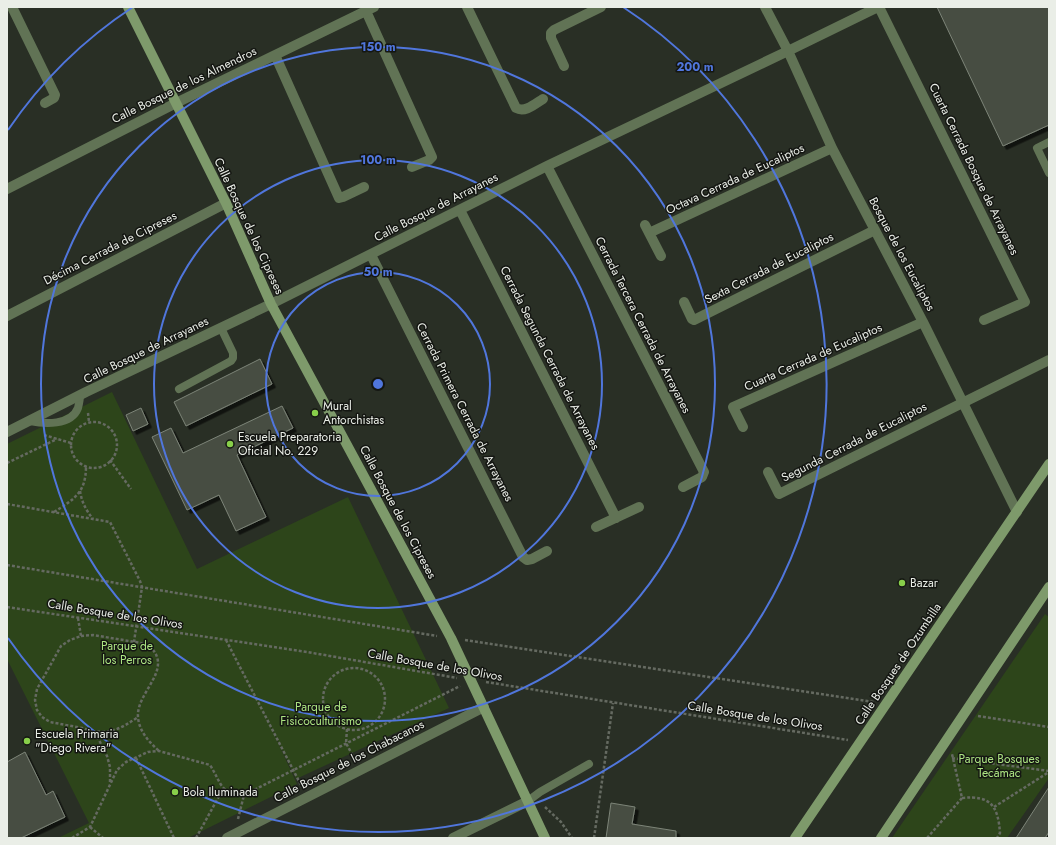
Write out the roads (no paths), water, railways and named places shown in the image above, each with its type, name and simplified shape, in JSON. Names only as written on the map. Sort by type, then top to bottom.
[{"type":"street","points":[[12,7],[55,95],[54,98],[45,103]]},
{"type":"street","name":"Calle Bosque de los Cipreses","points":[[128,7],[226,203],[271,304],[451,638],[545,838]]},
{"type":"street","points":[[467,7],[516,108],[520,110],[524,109],[543,99]]},
{"type":"street","points":[[564,66],[551,38],[551,33],[554,30],[601,7]]},
{"type":"street","name":"Bosque de los Eucaliptos","points":[[765,7],[788,51],[832,148],[923,322],[1017,512]]},
{"type":"street","name":"Calle Bosque de Arrayanes","points":[[7,432],[371,255],[547,166],[879,7]]},
{"type":"street","name":"Cuarta Cerrada Bosque de Arrayanes","points":[[879,7],[1025,302],[984,320]]},
{"type":"street","points":[[370,9],[432,157],[429,160],[412,167]]},
{"type":"street","name":"Calle Bosque de los Almendros","points":[[7,189],[176,103],[370,9]]},
{"type":"street","points":[[276,55],[340,198],[343,198],[364,187]]},
{"type":"street","name":"Octava Cerrada de Eucaliptos","points":[[661,256],[647,229],[832,148]]},
{"type":"street","name":"Cerrada Tercera Cerrada de Arrayanes","points":[[547,166],[704,472],[702,477],[683,487]]},
{"type":"street","name":"Décima Cerrada de Cipreses","points":[[7,316],[226,203]]},
{"type":"street","name":"Cerrada Segunda Cerrada de Arrayanes","points":[[460,210],[616,518]]},
{"type":"street","name":"Sexta Cerrada de Eucaliptos","points":[[684,302],[692,319],[694,320],[874,230]]},
{"type":"street","name":"Cerrada Primera Cerrada de Arrayanes","points":[[371,255],[523,557],[527,560],[532,559],[547,551]]},
{"type":"street","name":"Cuarta Cerrada de Eucaliptos","points":[[743,427],[733,407],[923,322]]},
{"type":"street","points":[[963,402],[1049,360]]},
{"type":"street","name":"Segunda Cerrada de Eucaliptos","points":[[768,472],[779,494],[963,402]]},
{"type":"street","name":"Calle Bosques de Ozumbilla","points":[[795,838],[1049,464]]},
{"type":"street","points":[[596,527],[639,507]]},
{"type":"street","points":[[880,838],[1049,587]]},
{"type":"street","name":"Calle Bosque de los Chabacanos","points":[[230,836],[484,708]]},
{"type":"street","points":[[453,838],[528,801]]},
{"type":"lane","points":[[1049,142],[1037,148],[1049,173]]},
{"type":"lane","points":[[179,388],[233,358],[233,353],[221,328]]},
{"type":"lane","points":[[30,421],[43,424],[59,422],[71,417],[78,409],[80,396]]},
{"type":"lane","points":[[528,801],[540,792],[589,764]]},
{"type":"place","name":"Mural Antorchistas","points":[[315,413]]},
{"type":"place","name":"Escuela Preparatoria Oficial No. 229","points":[[230,444]]},
{"type":"place","name":"Bazar","points":[[902,583]]},
{"type":"place","name":"Escuela Primaria \"Diego Rivera\"","points":[[27,741]]},
{"type":"place","name":"Bola Iluminada","points":[[175,792]]},
{"type":"park label","name":"Parque de los Perros","points":[[127,653]]},
{"type":"park label","name":"Parque de Fisicoculturismo","points":[[321,714]]},
{"type":"park label","name":"Parque Bosques Tecámac","points":[[999,766]]}]
